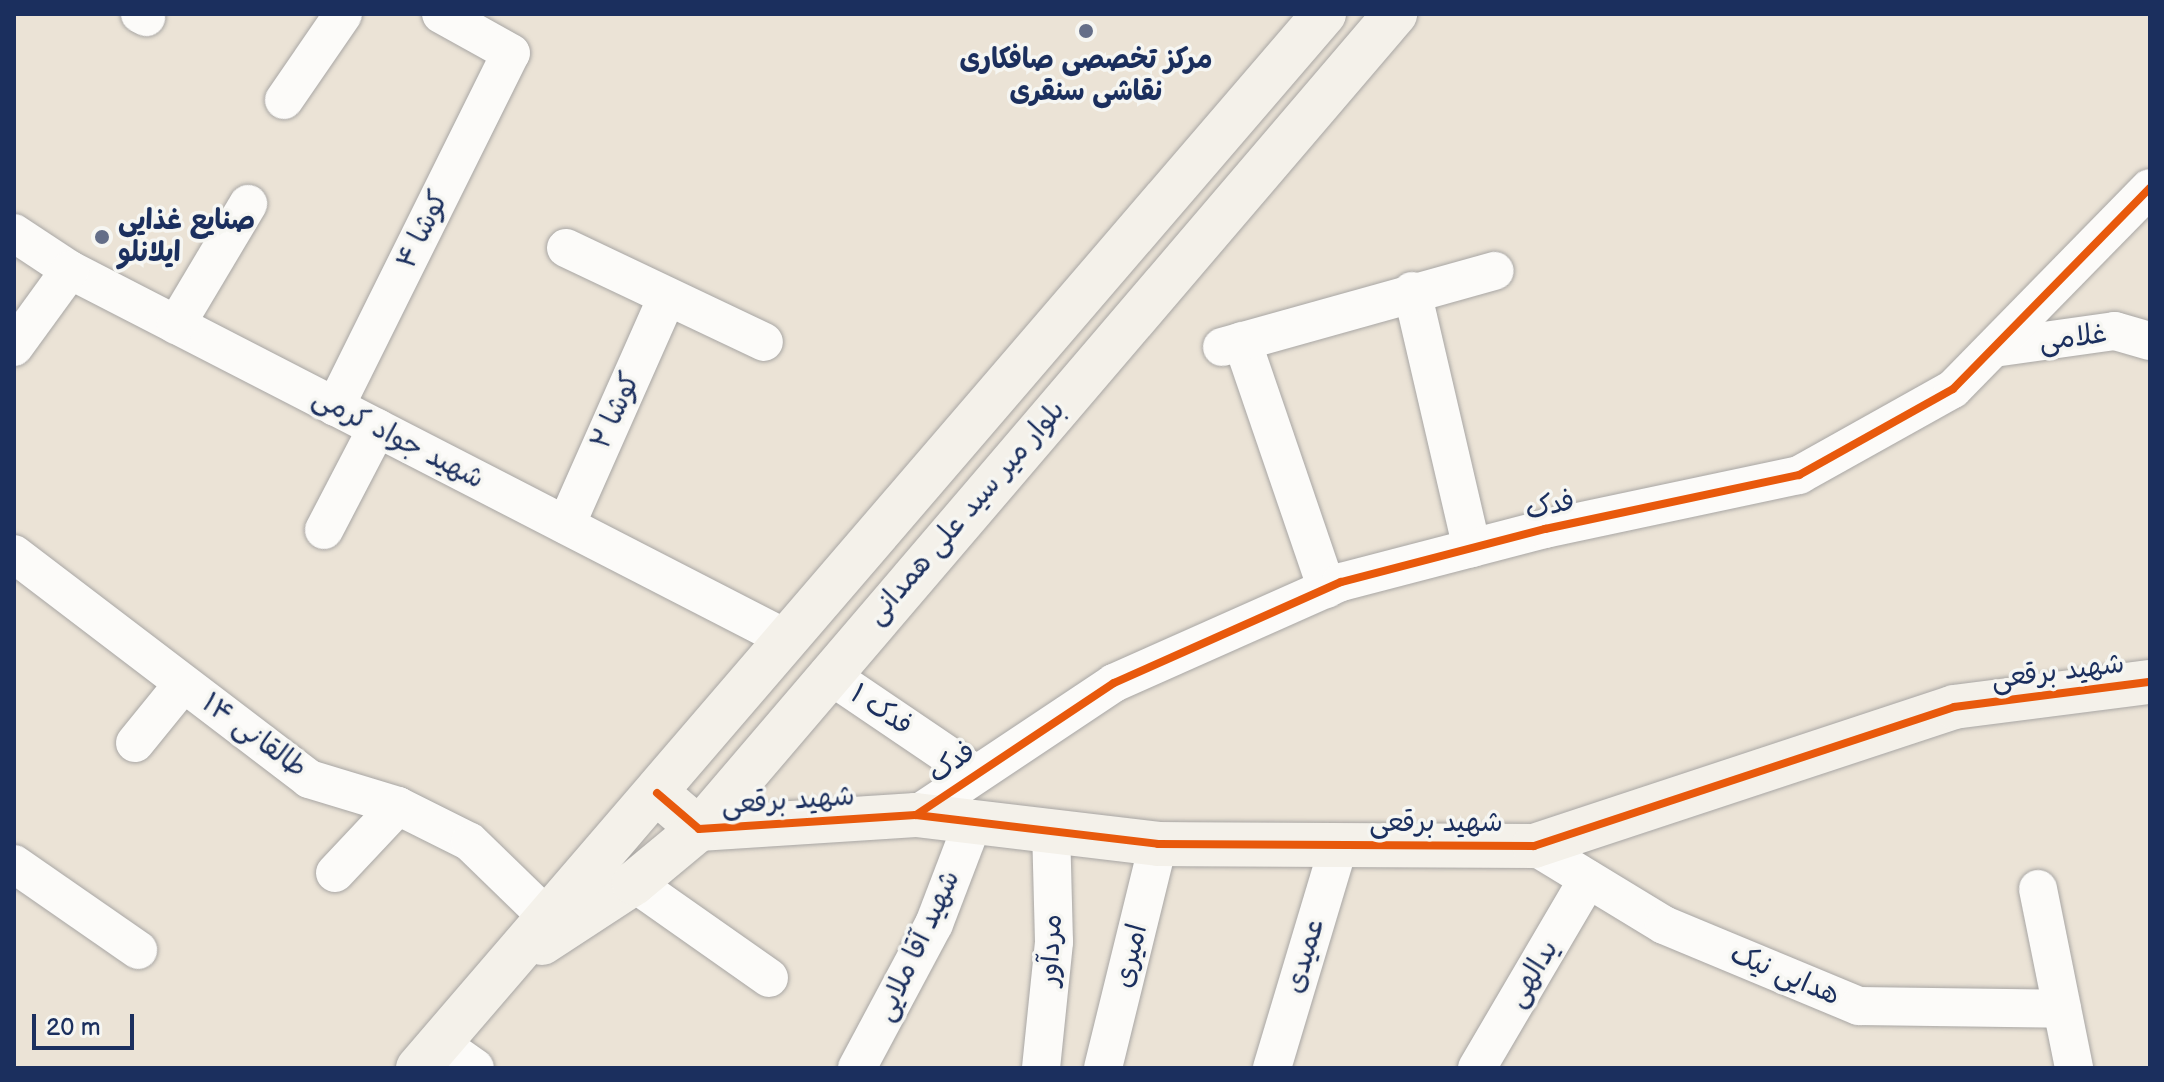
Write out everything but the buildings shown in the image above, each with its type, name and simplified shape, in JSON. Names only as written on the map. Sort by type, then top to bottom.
[{"type":"main road","name":"بلوار میر سید علی همدانی","points":[[428,1055],[546,916],[657,793],[1324,14]]},
{"type":"main road","name":"بلوار میر سید علی همدانی","points":[[499,970],[634,883],[699,829],[828,674],[1395,14]]},
{"type":"main road","points":[[981,413],[1023,447]]},
{"type":"main road","name":"شهید برقعی","points":[[699,829],[916,815],[1158,844],[1534,846],[1954,707],[2148,691]]},
{"type":"main road","points":[[657,793],[699,829]]},
{"type":"street","points":[[284,100],[343,14]]},
{"type":"street","name":"کوشا ۴","points":[[335,407],[511,53],[441,14]]},
{"type":"street","name":"فدک","points":[[916,815],[974,773],[1114,683],[1327,589],[1472,548],[1799,475],[1953,389],[2150,188]]},
{"type":"street","points":[[176,325],[248,204]]},
{"type":"street","name":"شهید جواد کرمی","points":[[14,233],[70,270],[787,639]]},
{"type":"street","points":[[566,248],[764,342]]},
{"type":"street","points":[[14,347],[70,270]]},
{"type":"street","points":[[1327,589],[1232,344],[1412,291],[1495,271]]},
{"type":"street","points":[[1412,291],[1472,548]]},
{"type":"street","name":"کوشا ۲","points":[[566,525],[667,297]]},
{"type":"street","name":"غلامی","points":[[1994,348],[2115,331],[2150,341]]},
{"type":"street","points":[[324,530],[377,428]]},
{"type":"street","name":"طالقانی ۱۴","points":[[14,554],[309,779],[398,806],[470,842],[546,916]]},
{"type":"street","name":"فدک ۱","points":[[828,674],[974,773]]},
{"type":"street","points":[[135,743],[183,684]]},
{"type":"street","points":[[335,873],[398,806]]},
{"type":"street","name":"شهید آقا ملایی","points":[[857,1068],[934,924],[973,822]]},
{"type":"street","name":"مردآور","points":[[1041,1068],[1054,942],[1051,831]]},
{"type":"street","name":"امیری","points":[[1103,1068],[1158,844]]},
{"type":"street","name":"عمیدی","points":[[1272,1068],[1339,845]]},
{"type":"street","name":"هدایی نیک","points":[[1534,846],[1664,925],[1859,1006],[2062,1009]]},
{"type":"street","points":[[14,864],[138,950]]},
{"type":"street","name":"یدالهی","points":[[1483,1066],[1588,879]]},
{"type":"street","points":[[634,883],[769,978]]},
{"type":"street","points":[[2038,889],[2074,1068]]},
{"type":"street","points":[[428,1055],[475,1068]]},
{"type":"cycle path","points":[[916,815],[1114,683],[1341,582],[1545,529],[1799,475],[1953,389],[2150,188]]},
{"type":"cycle path","points":[[657,793],[699,829],[916,815],[1158,844],[1534,846],[1954,707],[2150,682]]},
{"type":"place","name":"مرکز تخصصی صافکاری نقاشی سنقری","points":[[1086,31]]},
{"type":"place","name":"صنایع غذایی ایلانلو","points":[[102,237]]}]
